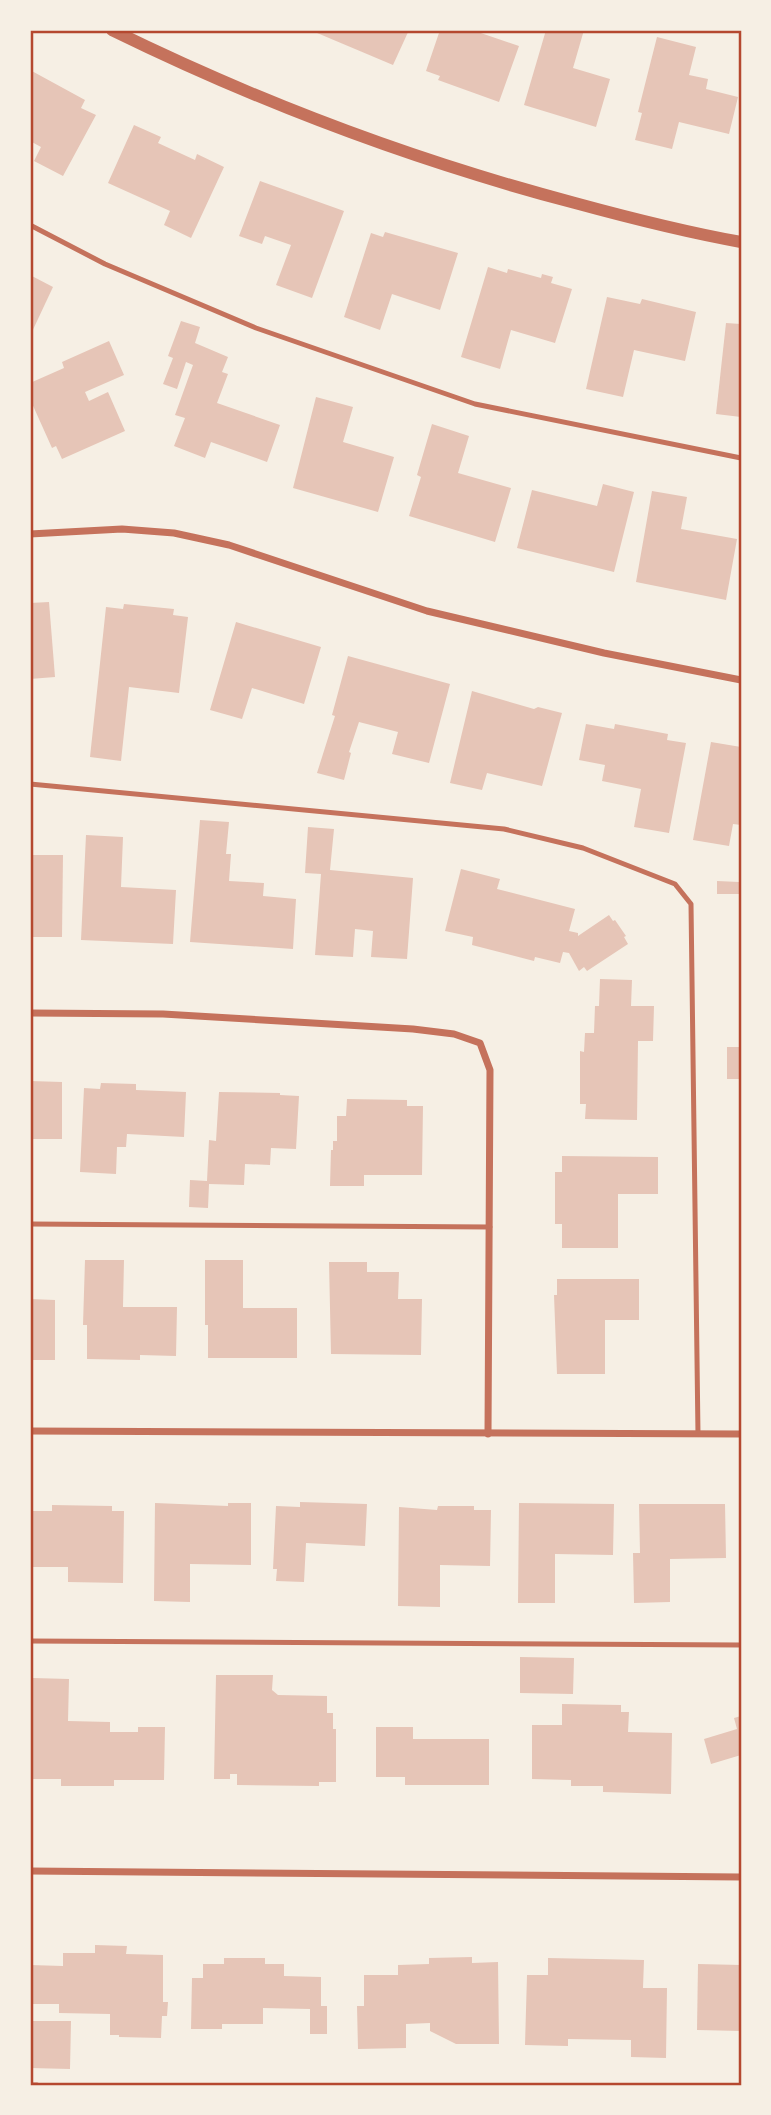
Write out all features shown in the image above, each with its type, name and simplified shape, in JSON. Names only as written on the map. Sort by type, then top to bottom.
[{"type":"street","points":[[112,30],[230,85],[318,122],[414,156],[512,187],[675,229],[741,242]]},
{"type":"street","points":[[30,534],[122,529],[174,533],[229,545],[426,611],[604,653],[741,680]]},
{"type":"street","points":[[30,1013],[163,1014],[413,1030],[454,1034],[480,1043],[490,1070],[488,1434]]},
{"type":"street","points":[[30,1431],[741,1434]]},
{"type":"street","points":[[30,1871],[741,1877]]},
{"type":"lane","points":[[30,225],[105,264],[256,328],[475,404],[741,458]]},
{"type":"lane","points":[[30,784],[504,829],[583,848],[675,884],[691,904],[698,1434]]},
{"type":"lane","points":[[30,1224],[490,1227]]},
{"type":"lane","points":[[30,1641],[741,1645]]},
{"type":"lane","points":[[30,2085],[37,2085]]},
{"type":"building","points":[[310,30],[409,30],[393,65]]},
{"type":"building","points":[[440,30],[472,30],[519,46],[499,102],[438,80],[440,76],[426,71]]},
{"type":"building","points":[[546,30],[584,30],[573,68],[610,79],[596,127],[524,105]]},
{"type":"building","points":[[657,37],[696,47],[689,75],[708,79],[706,89],[738,97],[729,134],[679,122],[672,149],[635,140],[642,113],[638,112]]},
{"type":"building","points":[[30,70],[85,100],[81,108],[96,115],[63,176],[34,161],[41,147],[30,141]]},
{"type":"building","points":[[134,125],[161,137],[158,143],[195,160],[197,154],[224,167],[191,238],[164,225],[170,211],[108,183]]},
{"type":"building","points":[[260,181],[344,211],[312,298],[276,285],[291,245],[265,236],[262,244],[239,236]]},
{"type":"building","points":[[385,232],[458,253],[440,310],[392,294],[380,330],[344,317],[371,233],[383,237]]},
{"type":"building","points":[[488,267],[507,273],[508,269],[541,278],[542,274],[553,277],[551,283],[572,289],[555,343],[511,330],[500,369],[461,357]]},
{"type":"building","points":[[30,275],[53,287],[30,336]]},
{"type":"building","points":[[607,297],[640,304],[642,299],[696,312],[685,361],[634,350],[623,397],[586,389]]},
{"type":"building","points":[[181,321],[200,327],[195,343],[228,357],[222,372],[228,374],[217,403],[280,425],[267,462],[211,442],[205,458],[174,446],[185,418],[175,415],[193,365],[186,362],[177,389],[163,384],[173,358],[168,356]]},
{"type":"building","points":[[726,323],[741,324],[741,417],[716,414]]},
{"type":"building","points":[[109,341],[124,375],[85,392],[89,401],[108,392],[125,431],[62,459],[56,446],[52,448],[30,399],[33,397],[30,383],[64,368],[62,362]]},
{"type":"building","points":[[316,397],[353,407],[343,442],[394,457],[378,512],[293,488]]},
{"type":"building","points":[[432,424],[469,436],[458,473],[511,488],[495,542],[409,516],[421,477],[417,475]]},
{"type":"building","points":[[603,484],[634,492],[614,572],[517,548],[532,490],[597,506]]},
{"type":"building","points":[[652,491],[687,497],[681,529],[737,539],[726,600],[636,582]]},
{"type":"building","points":[[49,602],[55,677],[30,679],[30,603]]},
{"type":"building","points":[[124,604],[174,609],[173,615],[188,617],[179,693],[129,687],[121,761],[90,757],[106,607],[123,609]]},
{"type":"building","points":[[236,622],[321,647],[304,704],[252,688],[242,719],[210,710]]},
{"type":"building","points":[[348,656],[450,684],[429,763],[392,754],[398,732],[359,722],[349,752],[351,753],[344,780],[317,773],[335,716],[332,715]]},
{"type":"building","points":[[472,691],[534,709],[538,707],[562,713],[542,786],[487,773],[482,790],[450,783]]},
{"type":"building","points":[[586,724],[614,729],[615,724],[668,734],[667,740],[686,743],[669,833],[634,827],[641,789],[602,781],[605,765],[579,760]]},
{"type":"building","points":[[711,742],[741,747],[741,825],[733,824],[729,846],[693,840]]},
{"type":"building","points":[[200,820],[229,822],[226,854],[231,854],[229,881],[264,883],[263,896],[296,899],[293,949],[190,942]]},
{"type":"building","points":[[308,827],[334,829],[330,870],[413,878],[407,959],[371,957],[373,931],[355,929],[353,957],[315,955],[321,874],[305,873]]},
{"type":"building","points":[[86,835],[123,837],[121,887],[176,890],[173,944],[81,940]]},
{"type":"building","points":[[31,855],[63,855],[62,937],[30,937]]},
{"type":"building","points":[[461,869],[500,879],[497,889],[575,909],[569,931],[578,933],[578,936],[609,915],[626,936],[624,937],[628,944],[587,971],[584,967],[579,971],[569,953],[563,952],[560,963],[535,957],[534,961],[472,945],[473,937],[445,931]]},
{"type":"building","points":[[717,881],[739,882],[741,894],[717,894]]},
{"type":"building","points":[[600,979],[632,980],[631,1006],[654,1006],[653,1041],[638,1041],[637,1120],[585,1119],[586,1104],[580,1104],[580,1051],[584,1052],[585,1033],[594,1033]]},
{"type":"building","points":[[727,1047],[741,1047],[741,1079],[727,1079]]},
{"type":"building","points":[[30,1081],[62,1082],[62,1139],[30,1139]]},
{"type":"building","points":[[101,1083],[136,1084],[136,1090],[186,1092],[184,1137],[127,1134],[126,1147],[117,1147],[116,1174],[80,1172],[84,1088],[100,1089]]},
{"type":"building","points":[[219,1092],[299,1096],[296,1149],[271,1148],[270,1165],[245,1164],[244,1185],[209,1184],[208,1208],[189,1207],[190,1180],[207,1181],[209,1140],[216,1141]]},
{"type":"building","points":[[347,1099],[407,1100],[407,1106],[423,1106],[422,1175],[364,1175],[364,1186],[330,1186],[331,1150],[333,1141],[337,1141],[337,1116],[346,1116]]},
{"type":"building","points":[[562,1156],[658,1157],[658,1194],[618,1194],[618,1248],[562,1248],[562,1224],[555,1224],[555,1172],[562,1172]]},
{"type":"building","points":[[85,1260],[124,1260],[123,1307],[177,1307],[176,1356],[140,1355],[140,1360],[87,1359],[87,1325],[83,1325]]},
{"type":"building","points":[[205,1260],[243,1260],[243,1308],[297,1308],[297,1358],[208,1358]]},
{"type":"building","points":[[329,1262],[367,1262],[367,1272],[399,1272],[398,1299],[422,1299],[421,1355],[331,1354]]},
{"type":"building","points":[[557,1279],[639,1279],[639,1320],[605,1320],[605,1374],[557,1374],[554,1295],[557,1295]]},
{"type":"building","points":[[30,1299],[55,1300],[55,1360],[30,1360]]},
{"type":"building","points":[[300,1502],[367,1504],[365,1546],[306,1543],[304,1582],[276,1581],[277,1569],[273,1569],[276,1506],[300,1507]]},
{"type":"building","points":[[155,1503],[228,1506],[228,1503],[251,1503],[251,1565],[190,1564],[190,1602],[154,1601]]},
{"type":"building","points":[[519,1503],[614,1504],[613,1555],[555,1554],[555,1603],[518,1603]]},
{"type":"building","points":[[639,1504],[725,1504],[726,1558],[670,1559],[670,1602],[634,1603],[633,1553],[640,1553]]},
{"type":"building","points":[[52,1505],[112,1506],[112,1511],[124,1511],[123,1583],[68,1582],[68,1567],[30,1567],[30,1511],[52,1511]]},
{"type":"building","points":[[438,1506],[474,1506],[474,1510],[491,1510],[490,1566],[440,1565],[440,1607],[398,1606],[399,1507],[437,1510]]},
{"type":"building","points":[[520,1657],[574,1658],[573,1694],[520,1693]]},
{"type":"building","points":[[216,1675],[273,1675],[272,1690],[278,1695],[327,1696],[327,1713],[333,1713],[333,1729],[336,1729],[336,1782],[319,1782],[319,1786],[237,1785],[237,1774],[230,1774],[230,1779],[214,1779]]},
{"type":"building","points":[[33,1678],[69,1679],[68,1721],[110,1722],[110,1732],[138,1732],[138,1727],[165,1727],[164,1780],[114,1780],[114,1786],[61,1786],[61,1779],[31,1779]]},
{"type":"building","points":[[562,1704],[621,1705],[621,1712],[629,1712],[628,1732],[672,1733],[671,1794],[603,1792],[603,1786],[571,1786],[571,1780],[532,1779],[532,1725],[562,1725]]},
{"type":"building","points":[[741,1716],[741,1755],[711,1764],[704,1739],[737,1729],[734,1718]]},
{"type":"building","points":[[376,1727],[413,1727],[413,1739],[489,1739],[489,1785],[405,1785],[405,1777],[376,1777]]},
{"type":"building","points":[[95,1945],[127,1946],[126,1954],[163,1955],[163,2002],[168,2002],[167,2016],[162,2016],[161,2038],[110,2035],[110,2014],[59,2013],[59,2004],[30,2004],[30,1965],[63,1966],[63,1953],[95,1953]]},
{"type":"building","points":[[472,1957],[472,1963],[498,1962],[499,2044],[456,2044],[430,2031],[430,2023],[406,2024],[406,2048],[358,2049],[357,2006],[364,2006],[364,1975],[398,1975],[398,1965],[429,1964],[429,1958]]},
{"type":"building","points":[[224,1958],[265,1958],[265,1964],[284,1964],[284,1976],[321,1977],[321,2006],[327,2006],[327,2034],[310,2034],[310,2009],[263,2008],[263,2024],[222,2024],[222,2029],[191,2029],[192,1978],[203,1978],[203,1964],[224,1964]]},
{"type":"building","points":[[548,1958],[644,1960],[643,1988],[667,1988],[666,2058],[631,2057],[631,2040],[568,2039],[568,2046],[525,2045],[527,1975],[548,1975]]},
{"type":"building","points":[[698,1964],[741,1965],[741,2031],[697,2030]]},
{"type":"building","points":[[30,2021],[71,2021],[70,2069],[30,2068]]}]
